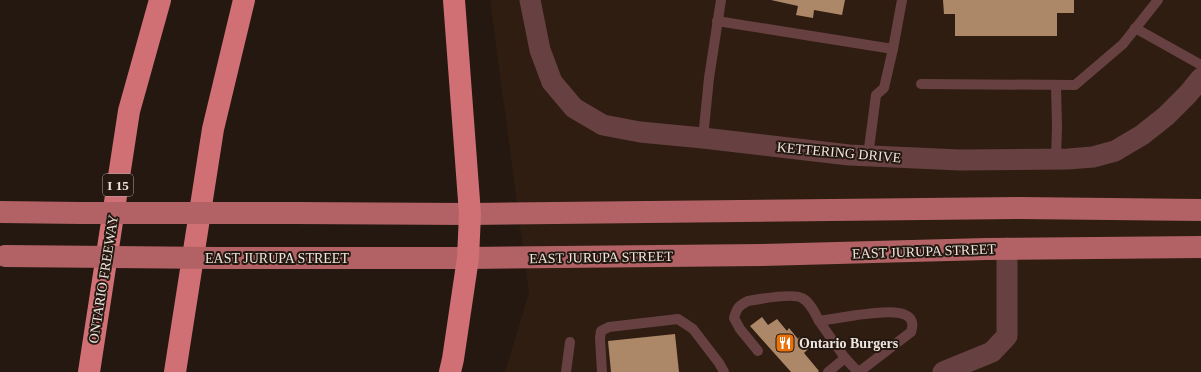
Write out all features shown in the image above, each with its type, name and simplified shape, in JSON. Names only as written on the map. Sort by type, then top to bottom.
[{"type":"highway","name":"ONTARIO FREEWAY","points":[[89,372],[129,111],[160,0]]},
{"type":"highway","points":[[175,372],[213,129],[244,0]]},
{"type":"highway","points":[[450,372],[454,359],[468,258],[470,214],[454,0]]},
{"type":"main road","points":[[4,212],[470,214],[1019,208],[1201,210]]},
{"type":"main road","name":"EAST JURUPA STREET","points":[[3,256],[468,258],[762,255],[1007,248],[1103,249],[1201,247]]},
{"type":"street","name":"KETTERING DRIVE","points":[[530,0],[540,50],[552,82],[574,108],[603,125],[640,132],[849,155],[960,160],[1093,157],[1115,151],[1142,135],[1166,116],[1188,94],[1201,78]]},
{"type":"street","points":[[943,372],[992,352],[1008,336],[1007,248]]},
{"type":"lane","points":[[703,138],[709,78],[721,0]]},
{"type":"lane","points":[[868,156],[876,95],[884,88],[902,0]]},
{"type":"lane","points":[[921,84],[1075,85],[1123,44],[1158,0]]},
{"type":"lane","points":[[717,21],[893,49]]},
{"type":"lane","points":[[1135,28],[1201,65]]},
{"type":"lane","points":[[1056,85],[1056,159]]},
{"type":"lane","points":[[758,351],[740,329],[734,318],[737,309],[748,301],[791,296],[801,297],[807,302],[845,358],[859,372],[911,332],[913,327],[911,320],[905,314],[890,311],[820,321]]},
{"type":"lane","points":[[602,372],[600,338],[602,331],[609,327],[678,319],[693,329],[719,363],[724,372]]},
{"type":"lane","points":[[566,372],[570,342]]},
{"type":"lane","points":[[828,372],[845,358]]},
{"type":"shaded area","points":[[490,0],[1201,0],[1201,372],[505,372],[529,293]]},
{"type":"building","points":[[771,0],[845,0],[842,15],[814,10],[813,18],[796,15],[798,6]]},
{"type":"building","points":[[943,0],[1074,0],[1074,13],[1057,13],[1057,36],[955,36],[955,14],[944,14]]},
{"type":"building","name":"Ontario Burgers","points":[[762,317],[768,325],[777,319],[787,331],[789,328],[798,339],[800,337],[809,348],[804,353],[819,371],[791,372],[750,326]]},
{"type":"building","points":[[675,334],[679,372],[611,372],[608,341]]},
{"type":"place","name":"Ontario Burgers","points":[[785,343]]}]
